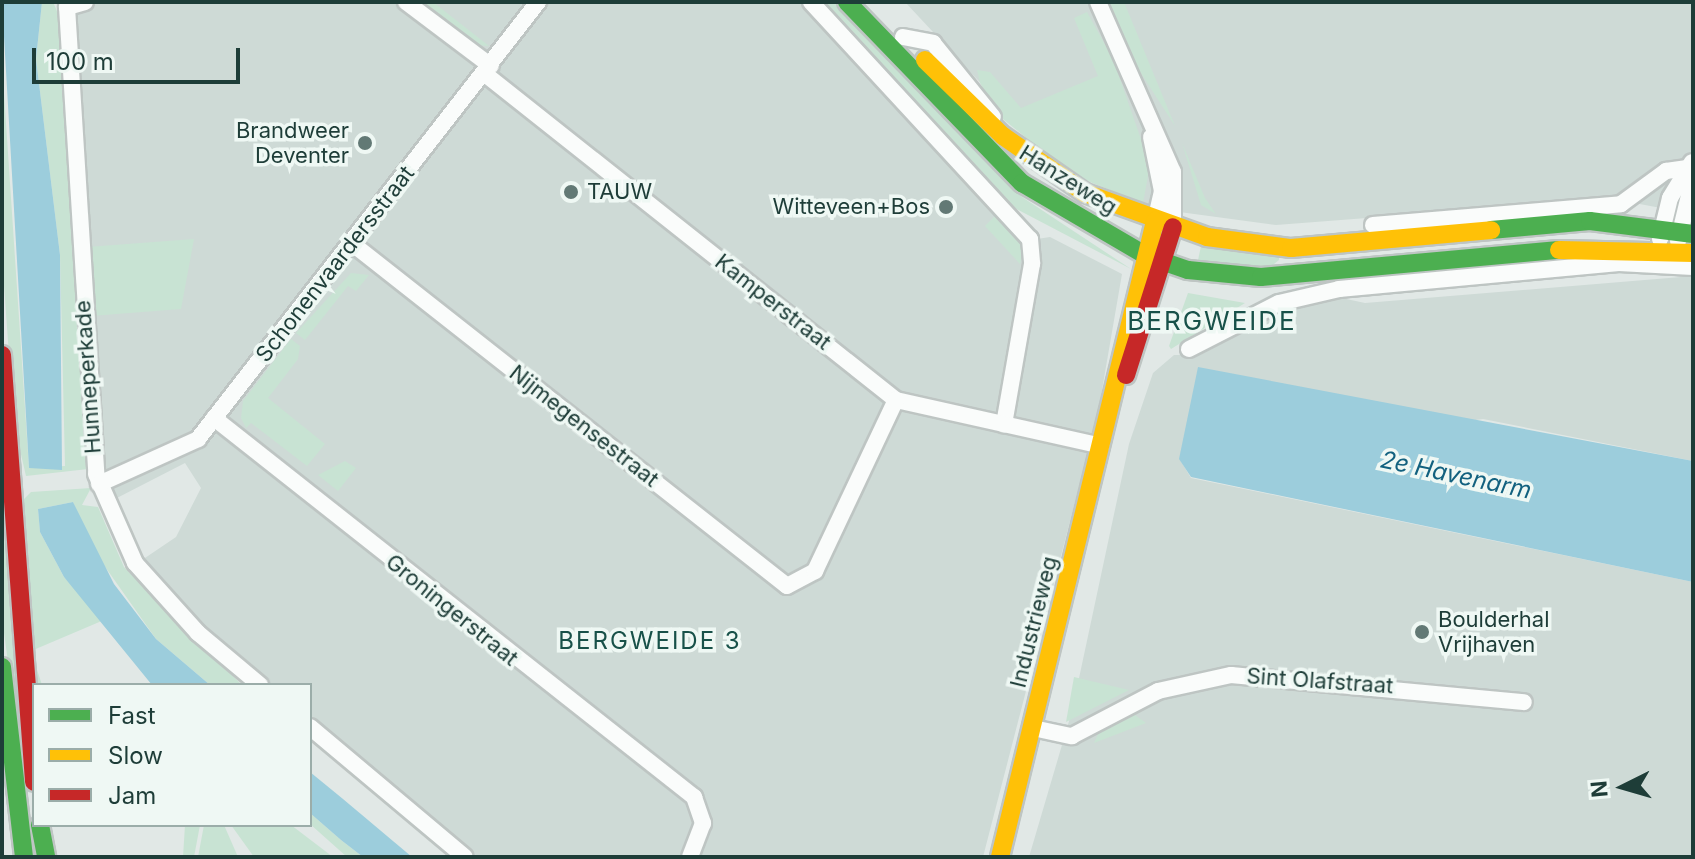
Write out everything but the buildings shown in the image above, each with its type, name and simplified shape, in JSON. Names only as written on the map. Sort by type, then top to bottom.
[{"type":"main road","name":"Hanzeweg","points":[[847,2],[994,160],[1155,259],[1226,276],[1278,275],[1673,239]]},
{"type":"main road","name":"Hanzeweg","points":[[870,2],[1003,136],[1085,193],[1164,224],[1252,245],[1315,247],[1580,221],[1673,239],[1693,253]]},
{"type":"main road","name":"Industrieweg","points":[[1000,857],[1101,446],[1164,224]]},
{"type":"main road","points":[[2,355],[32,755]]},
{"type":"main road","points":[[2,667],[24,857]]},
{"type":"main road","points":[[40,827],[46,857]]},
{"type":"street","name":"Hunneperkade","points":[[85,2],[67,7],[99,484],[116,529],[159,594],[258,683]]},
{"type":"street","name":"Kamperstraat","points":[[406,2],[896,400],[1101,446]]},
{"type":"street","name":"Schonenvaardersstraat","points":[[99,484],[198,439],[354,245],[538,2]]},
{"type":"street","points":[[811,2],[1015,219],[1033,255],[1004,425]]},
{"type":"street","points":[[1098,2],[1173,172],[1164,224]]},
{"type":"street","points":[[1373,225],[1621,204],[1666,171],[1691,168],[1673,239]]},
{"type":"street","name":"Nijmegensestraat","points":[[354,245],[776,580],[798,584],[815,571],[896,400]]},
{"type":"street","name":"Hanzeweg","points":[[1278,275],[1284,262],[1315,247]]},
{"type":"street","points":[[1189,349],[1296,297],[1619,263],[1693,267]]},
{"type":"street","name":"Groningerstraat","points":[[214,418],[694,797],[703,823],[690,857]]},
{"type":"street","name":"Sint Olafstraat","points":[[1033,728],[1072,736],[1158,691],[1231,675],[1524,702]]},
{"type":"street","points":[[312,729],[465,857]]},
{"type":"shaded area","points":[[71,2],[802,2],[1024,241],[1050,237],[1122,274],[1098,413],[983,857],[478,857],[312,719],[312,683],[270,683],[178,603],[142,560],[176,537],[201,488],[185,463],[113,500],[99,437]]},
{"type":"shaded area","points":[[905,2],[1693,2],[1693,214],[1613,199],[1276,225],[1135,206],[998,115],[989,92]]},
{"type":"shaded area","points":[[1693,276],[1693,461],[1483,419],[1179,458],[1191,478],[1693,582],[1693,857],[1029,857],[1072,711],[1129,444],[1153,373],[1174,355],[1190,355],[1276,308],[1337,297],[1365,303]]},
{"type":"green space","points":[[42,2],[53,2],[60,18],[88,469],[26,476],[14,424],[2,258],[2,63],[29,468],[65,466],[60,255],[36,59]]},
{"type":"green space","points":[[420,2],[433,2],[489,46],[475,45]]},
{"type":"green space","points":[[821,2],[837,2],[1022,197],[1131,269],[1011,206]]},
{"type":"green space","points":[[1106,2],[1124,2],[1175,126],[1137,67]]},
{"type":"green space","points":[[1087,12],[1113,59],[1150,165],[1143,203],[1072,175],[998,115],[980,83],[977,70],[990,72],[1021,108],[1098,76],[1074,18]]},
{"type":"green space","points":[[1182,143],[1205,198],[1216,214],[1201,205]]},
{"type":"green space","points":[[998,213],[1025,241],[1020,264],[985,226]]},
{"type":"green space","points":[[194,239],[181,309],[91,316],[87,247]]},
{"type":"green space","points":[[1201,246],[1279,257],[1279,260],[1268,269],[1197,265]]},
{"type":"green space","points":[[351,273],[369,275],[356,291],[348,286],[305,340],[296,333]]},
{"type":"green space","points":[[1188,293],[1245,303],[1171,349],[1169,346]]},
{"type":"green space","points":[[291,339],[300,346],[298,359],[268,398],[325,444],[307,466],[251,423],[246,428],[241,418],[243,401]]},
{"type":"green space","points":[[345,461],[356,468],[338,491],[318,475]]},
{"type":"green space","points":[[91,488],[82,505],[98,507],[124,567],[240,683],[208,683],[156,639],[89,544],[73,502],[38,509],[40,532],[64,577],[104,620],[31,651],[41,683],[33,683],[20,503],[31,492]]},
{"type":"green space","points":[[2,511],[28,798],[35,857],[4,633]]},
{"type":"green space","points":[[1074,677],[1129,690],[1066,722]]},
{"type":"green space","points":[[1132,713],[1146,723],[1094,743],[1098,734]]},
{"type":"green space","points":[[312,815],[363,857],[347,857],[312,826]]},
{"type":"green space","points":[[185,827],[200,827],[194,857],[183,857]]},
{"type":"green space","points":[[204,827],[225,827],[238,857],[198,857]]},
{"type":"green space","points":[[232,827],[294,827],[333,857],[254,857]]},
{"type":"water","points":[[2,2],[42,2],[36,59],[60,255],[62,470],[29,468]]},
{"type":"water","name":"2e Havenarm","points":[[1198,367],[1693,461],[1693,582],[1191,477],[1179,459]]},
{"type":"water","points":[[73,502],[114,584],[156,639],[208,683],[150,683],[64,577],[40,532],[38,509]]},
{"type":"water","points":[[312,774],[412,857],[363,857],[312,815]]},
{"type":"traffic: fast","points":[[847,2],[1022,183],[1147,256],[1188,270],[1261,277],[1559,250]]},
{"type":"traffic: fast","points":[[1491,230],[1590,221],[1693,234]]},
{"type":"traffic: fast","points":[[2,667],[24,857]]},
{"type":"traffic: fast","points":[[40,827],[46,857]]},
{"type":"traffic: slow","points":[[925,60],[1003,136],[1085,193],[1207,237],[1291,248],[1491,230]]},
{"type":"traffic: slow","points":[[1000,857],[1155,221]]},
{"type":"traffic: slow","points":[[1559,250],[1693,253]]},
{"type":"traffic: jam","points":[[1126,375],[1173,227]]},
{"type":"traffic: jam","points":[[2,355],[32,755]]},
{"type":"place","name":"Brandweer Deventer","points":[[365,143]]},
{"type":"place","name":"TAUW","points":[[571,192]]},
{"type":"place","name":"Witteveen+Bos","points":[[946,207]]},
{"type":"place","name":"Boulderhal Vrijhaven","points":[[1422,632]]},
{"type":"district","name":"BERGWEIDE","points":[[1212,321]]},
{"type":"district","name":"BERGWEIDE 3","points":[[650,641]]}]
